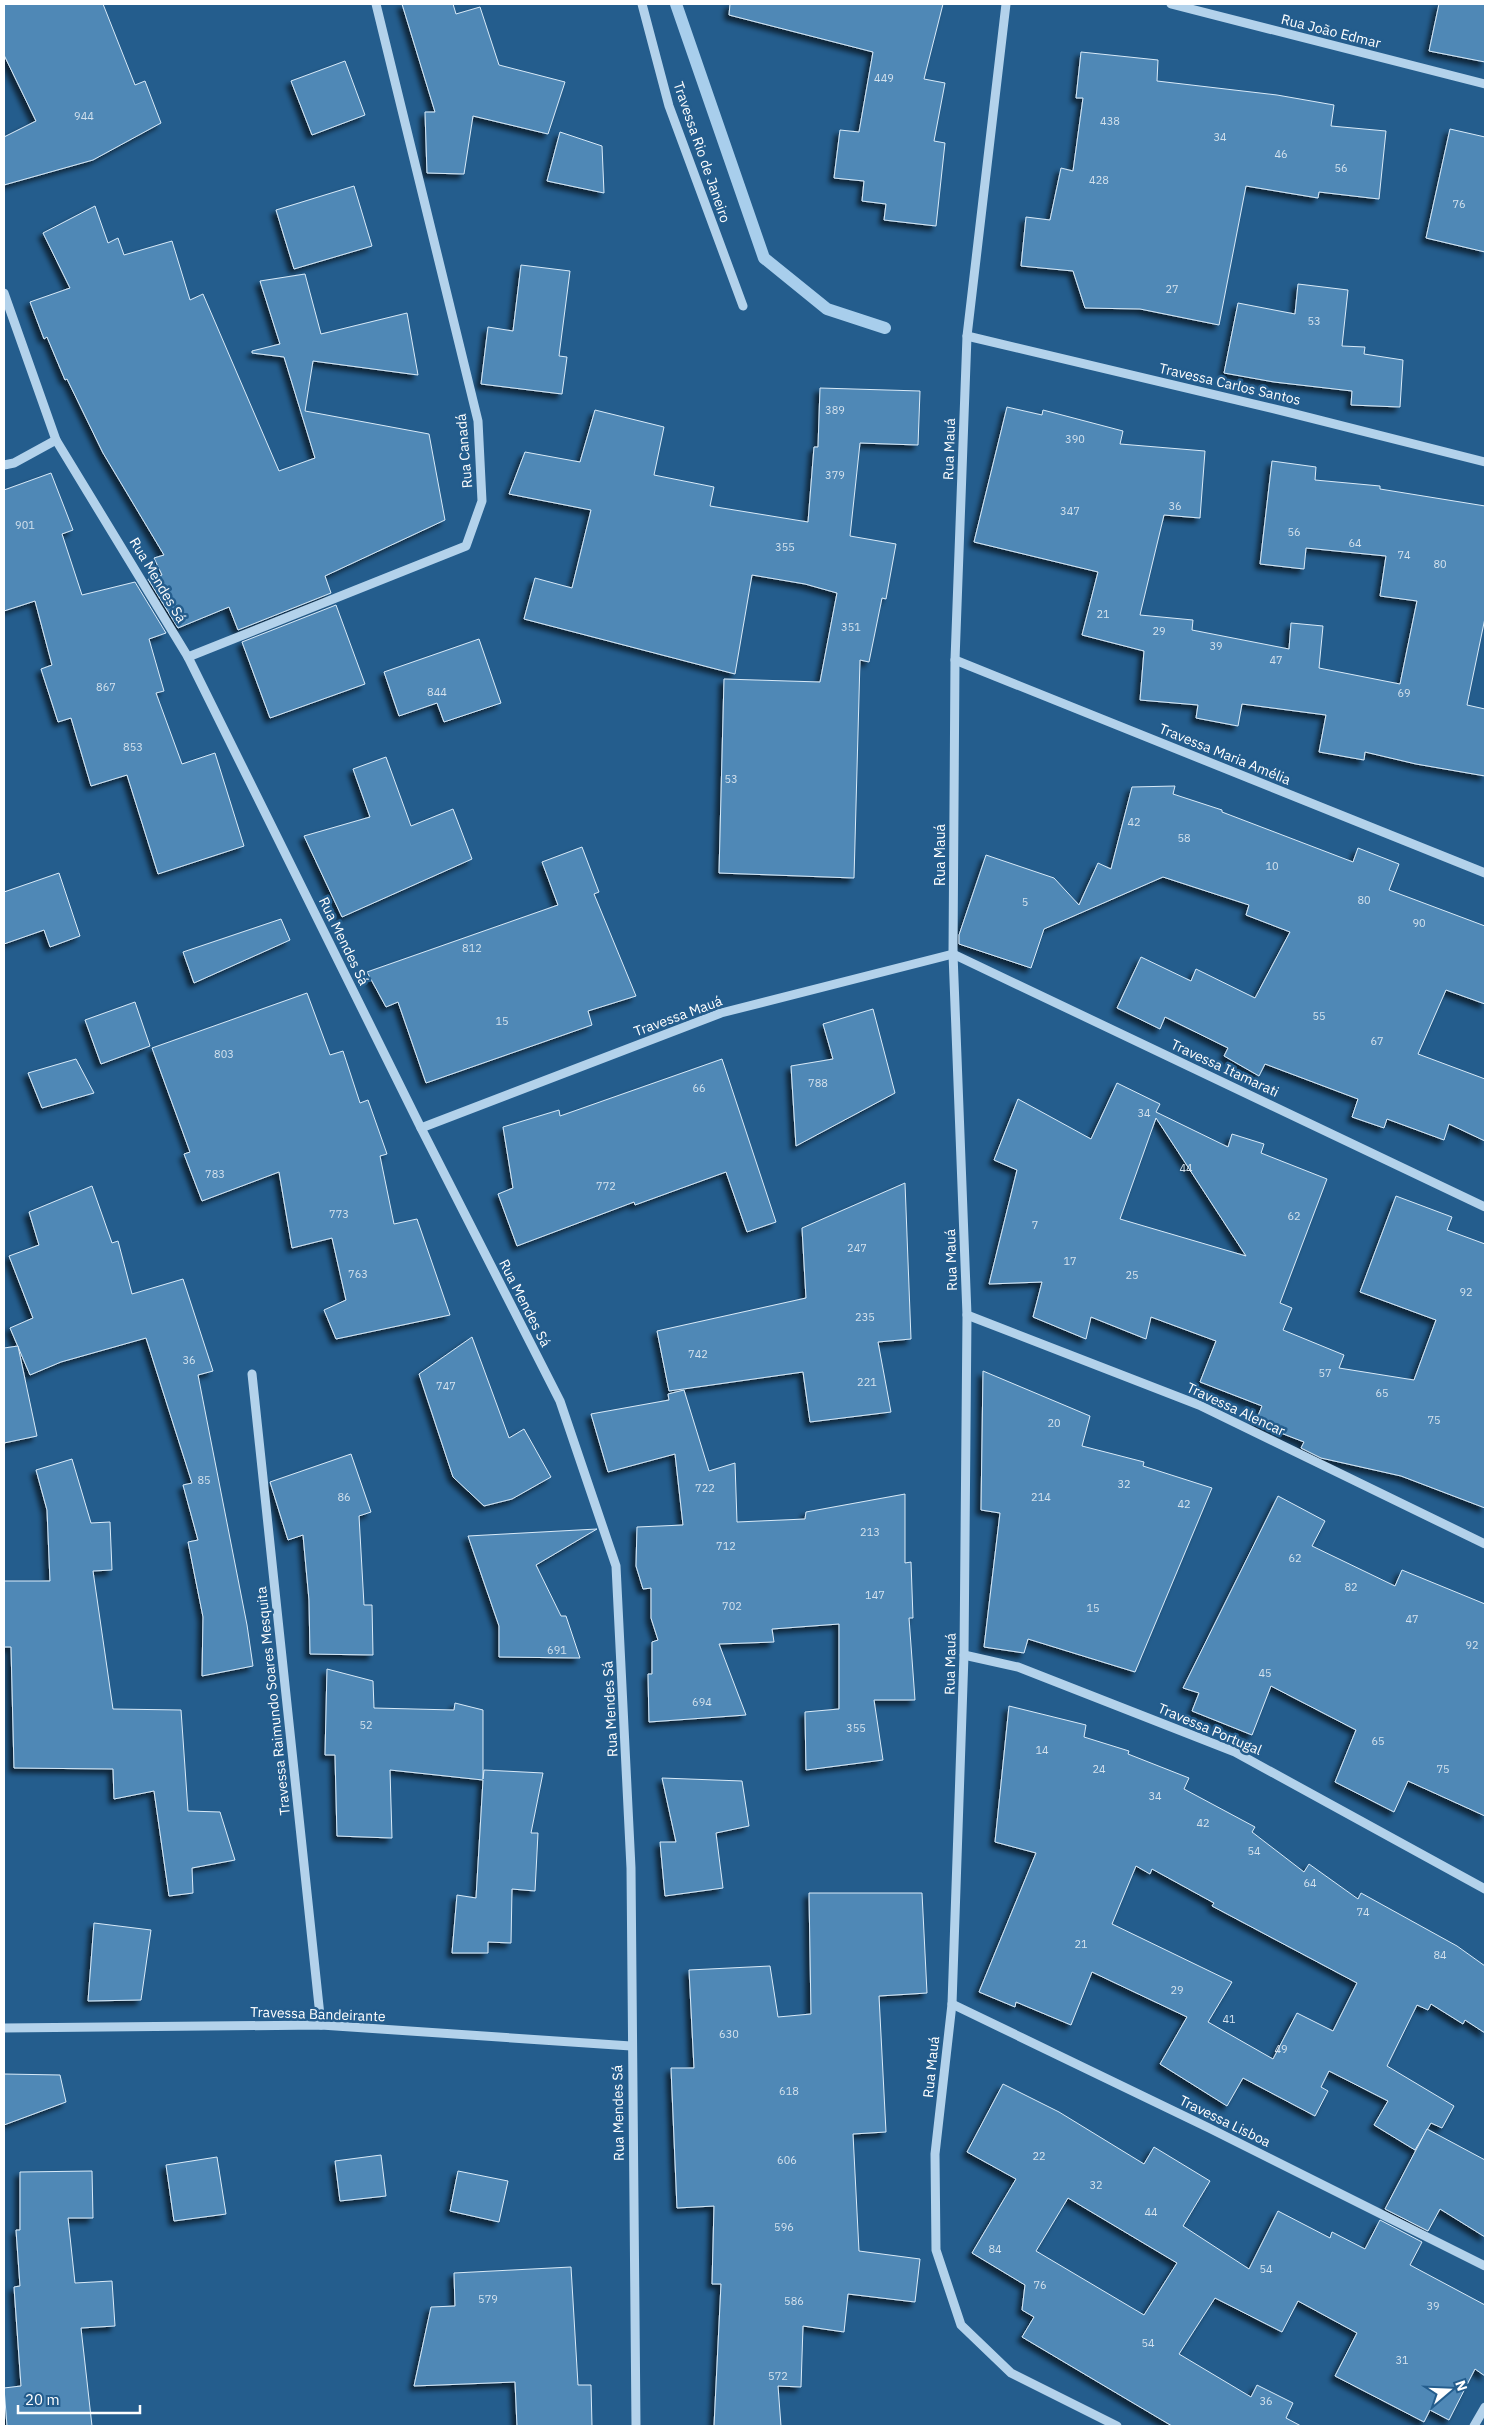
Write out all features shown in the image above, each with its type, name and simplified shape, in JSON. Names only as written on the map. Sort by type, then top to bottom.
[{"type":"street","name":"Rua Canadá","points":[[188,657],[466,546],[482,501],[478,421],[376,4]]},
{"type":"street","name":"Travessa Rio de Janeiro","points":[[642,4],[669,106],[743,306]]},
{"type":"street","name":"Rua Mauá","points":[[1006,4],[967,336],[955,660],[953,954],[967,1315],[964,1655],[952,2004],[935,2154],[936,2250],[960,2325],[1011,2373],[1116,2426]]},
{"type":"street","name":"Rua João Edmar","points":[[1171,4],[1485,84]]},
{"type":"street","name":"Rua Mendes Sá","points":[[4,293],[56,440],[188,657],[420,1128],[560,1401],[616,1566],[631,1868],[631,2046],[636,2426]]},
{"type":"street","name":"Travessa Carlos Santos","points":[[967,336],[1278,409],[1485,462]]},
{"type":"street","points":[[4,465],[14,464],[56,440]]},
{"type":"street","name":"Travessa Maria Amélia","points":[[955,660],[1485,873]]},
{"type":"street","name":"Travessa Mauá","points":[[420,1128],[721,1014],[953,954]]},
{"type":"street","name":"Travessa Itamarati","points":[[953,954],[1485,1207]]},
{"type":"street","name":"Travessa Alencar","points":[[967,1315],[1199,1405],[1485,1544]]},
{"type":"street","name":"Travessa Raimundo Soares Mesquita","points":[[252,1374],[321,2025]]},
{"type":"street","name":"Travessa Portugal","points":[[964,1655],[1018,1667],[1235,1752],[1485,1889]]},
{"type":"street","name":"Travessa Lisboa","points":[[952,2004],[1209,2128],[1485,2266]]},
{"type":"street","name":"Travessa Bandeirante","points":[[4,2028],[321,2025],[631,2046]]},
{"type":"street","points":[[1474,2426],[1485,2407]]},
{"type":"building","points":[[4,4],[103,4],[135,85],[145,81],[161,123],[93,160],[4,185],[4,137],[36,121],[4,55]]},
{"type":"building","points":[[402,4],[453,4],[456,14],[480,7],[499,65],[565,82],[548,134],[473,116],[464,174],[427,173],[425,112],[435,112]]},
{"type":"building","points":[[730,4],[943,4],[924,79],[945,83],[934,141],[945,143],[936,226],[884,220],[886,204],[862,201],[864,181],[834,178],[840,130],[859,132],[873,52],[729,15]]},
{"type":"building","points":[[1439,4],[1485,4],[1485,62],[1429,51]]},
{"type":"building","points":[[1081,52],[1158,60],[1157,81],[1277,95],[1334,105],[1331,126],[1386,131],[1379,199],[1319,192],[1318,198],[1246,186],[1219,325],[1140,309],[1085,308],[1073,271],[1021,266],[1026,217],[1050,220],[1061,168],[1073,171],[1083,98],[1076,98]]},
{"type":"building","points":[[345,61],[365,115],[312,135],[291,81]]},
{"type":"building","points":[[1450,129],[1485,137],[1485,252],[1426,238]]},
{"type":"building","points":[[560,132],[602,146],[604,193],[547,181]]},
{"type":"building","points":[[354,186],[372,246],[294,269],[276,210]]},
{"type":"building","points":[[95,206],[108,243],[118,238],[124,255],[172,241],[190,300],[203,294],[279,471],[315,458],[284,357],[252,353],[252,351],[280,344],[260,281],[305,274],[321,334],[407,313],[418,375],[313,361],[305,411],[429,434],[445,520],[325,576],[331,593],[238,630],[229,607],[178,628],[148,579],[162,575],[154,558],[164,555],[103,453],[67,379],[65,380],[47,337],[44,339],[30,302],[70,288],[43,233]]},
{"type":"building","points":[[521,265],[570,271],[559,356],[567,357],[562,394],[481,384],[488,327],[513,331]]},
{"type":"building","points":[[1298,284],[1348,290],[1342,346],[1365,347],[1364,354],[1403,360],[1400,407],[1351,405],[1352,391],[1274,382],[1224,373],[1238,303],[1295,314]]},
{"type":"building","points":[[820,388],[920,391],[918,445],[860,443],[850,536],[896,544],[886,599],[882,598],[869,662],[860,660],[854,878],[719,873],[724,679],[820,682],[837,593],[805,584],[752,575],[735,674],[524,619],[535,578],[572,588],[591,510],[509,494],[525,452],[580,462],[595,410],[664,427],[654,475],[714,487],[710,506],[808,522],[814,447],[818,447]]},
{"type":"building","points":[[1007,407],[1042,415],[1043,410],[1123,431],[1120,444],[1205,451],[1200,518],[1164,515],[1140,615],[1193,620],[1192,630],[1289,649],[1291,623],[1323,626],[1319,668],[1400,684],[1417,601],[1380,596],[1386,556],[1306,548],[1304,569],[1260,564],[1272,461],[1316,467],[1315,480],[1380,486],[1380,489],[1485,506],[1485,618],[1467,705],[1485,709],[1485,776],[1416,764],[1365,752],[1364,760],[1319,752],[1326,715],[1242,704],[1238,726],[1196,718],[1198,705],[1140,700],[1144,651],[1082,635],[1098,572],[974,542]]},
{"type":"building","points":[[51,473],[73,530],[62,534],[82,595],[135,582],[166,633],[149,639],[164,691],[156,693],[182,764],[215,753],[244,846],[158,874],[127,775],[91,786],[71,718],[58,722],[41,669],[52,665],[35,601],[4,611],[4,490]]},
{"type":"building","points":[[336,605],[365,684],[270,718],[242,642]]},
{"type":"building","points":[[479,639],[501,703],[444,722],[437,703],[399,716],[384,672]]},
{"type":"building","points":[[386,757],[411,826],[453,809],[472,859],[342,917],[304,836],[370,817],[353,769]]},
{"type":"building","points":[[1175,786],[1173,794],[1222,810],[1222,812],[1353,862],[1358,848],[1399,864],[1389,890],[1485,926],[1485,1004],[1446,990],[1418,1054],[1485,1079],[1485,1141],[1449,1124],[1444,1140],[1387,1119],[1384,1128],[1352,1117],[1358,1099],[1265,1064],[1259,1076],[1224,1056],[1228,1048],[1165,1017],[1160,1029],[1117,1008],[1141,957],[1191,981],[1196,969],[1255,998],[1290,932],[1246,915],[1249,905],[1163,877],[1044,929],[1031,968],[959,944],[959,935],[986,855],[1054,878],[1079,905],[1098,863],[1111,869],[1132,787]]},
{"type":"building","points":[[582,847],[599,892],[594,894],[636,996],[588,1011],[592,1025],[426,1083],[398,1002],[386,1007],[367,972],[558,905],[542,862]]},
{"type":"building","points":[[59,873],[80,936],[50,947],[44,930],[4,944],[4,892]]},
{"type":"building","points":[[281,919],[290,940],[194,983],[183,952]]},
{"type":"building","points":[[307,993],[330,1055],[343,1051],[360,1103],[368,1100],[387,1154],[380,1156],[394,1224],[417,1219],[450,1315],[336,1339],[324,1310],[346,1300],[332,1238],[292,1248],[279,1172],[202,1201],[184,1154],[190,1152],[152,1048]]},
{"type":"building","points":[[135,1002],[150,1046],[101,1064],[85,1020]]},
{"type":"building","points":[[873,1009],[895,1093],[796,1146],[791,1066],[833,1059],[823,1024]]},
{"type":"building","points":[[76,1059],[94,1093],[42,1108],[28,1073]]},
{"type":"building","points":[[722,1059],[776,1222],[747,1232],[726,1172],[635,1205],[634,1202],[517,1246],[498,1194],[513,1188],[503,1127],[559,1110],[560,1116]]},
{"type":"building","points":[[1117,1083],[1160,1104],[1156,1112],[1228,1147],[1232,1134],[1264,1144],[1261,1153],[1327,1179],[1280,1303],[1292,1308],[1283,1330],[1344,1355],[1339,1368],[1414,1380],[1436,1320],[1360,1292],[1396,1196],[1452,1217],[1447,1230],[1485,1244],[1485,1508],[1401,1476],[1321,1458],[1301,1448],[1304,1442],[1255,1423],[1262,1406],[1200,1382],[1216,1341],[1151,1317],[1146,1339],[1091,1317],[1086,1339],[1033,1317],[1042,1282],[989,1284],[1017,1170],[994,1160],[1018,1099],[1091,1139]],"holes":[[[1156,1118],[1246,1256],[1120,1219]]]},
{"type":"building","points":[[905,1183],[911,1339],[878,1342],[891,1412],[810,1422],[803,1372],[669,1391],[657,1331],[806,1298],[802,1228]]},
{"type":"building","points":[[92,1186],[112,1243],[118,1241],[132,1294],[183,1279],[213,1371],[198,1375],[247,1625],[253,1666],[202,1676],[203,1617],[188,1542],[198,1540],[183,1485],[192,1483],[146,1338],[61,1362],[30,1375],[10,1328],[33,1318],[9,1256],[39,1245],[29,1212]]},
{"type":"building","points":[[472,1337],[509,1438],[524,1429],[551,1477],[512,1499],[484,1506],[453,1477],[419,1374]]},
{"type":"building","points":[[18,1346],[37,1436],[4,1443],[4,1348]]},
{"type":"building","points":[[983,1371],[1090,1416],[1082,1446],[1144,1462],[1143,1466],[1212,1488],[1135,1672],[1028,1639],[1024,1653],[984,1647],[1000,1513],[981,1510]]},
{"type":"building","points":[[684,1390],[709,1471],[735,1463],[737,1522],[805,1519],[806,1512],[905,1494],[905,1563],[911,1562],[913,1618],[909,1618],[915,1700],[874,1700],[883,1760],[806,1770],[805,1712],[839,1709],[839,1624],[772,1629],[774,1642],[719,1644],[746,1715],[649,1722],[648,1674],[652,1674],[652,1642],[658,1640],[651,1618],[651,1588],[643,1589],[636,1566],[637,1527],[683,1525],[675,1454],[608,1472],[591,1414],[669,1400],[668,1394]]},
{"type":"building","points":[[351,1454],[371,1512],[359,1516],[364,1605],[372,1605],[373,1655],[310,1654],[309,1600],[303,1535],[288,1540],[270,1482]]},
{"type":"building","points":[[72,1459],[91,1523],[110,1522],[112,1570],[93,1571],[113,1709],[181,1710],[188,1811],[220,1812],[235,1860],[192,1868],[193,1893],[169,1896],[154,1791],[114,1799],[113,1769],[14,1768],[11,1647],[4,1647],[4,1581],[50,1581],[47,1510],[36,1470]]},
{"type":"building","points":[[1278,1496],[1325,1521],[1312,1546],[1395,1586],[1402,1570],[1485,1604],[1485,1816],[1408,1781],[1394,1812],[1335,1782],[1356,1730],[1271,1686],[1252,1735],[1192,1711],[1199,1693],[1183,1688]]},
{"type":"building","points":[[597,1529],[536,1565],[561,1616],[566,1616],[580,1658],[499,1657],[499,1626],[468,1536]]},
{"type":"building","points":[[327,1669],[373,1681],[374,1708],[454,1710],[455,1703],[483,1710],[483,1779],[484,1770],[543,1773],[531,1833],[538,1833],[535,1891],[512,1889],[511,1943],[488,1942],[488,1953],[452,1953],[457,1895],[476,1898],[483,1780],[390,1770],[392,1838],[337,1836],[335,1755],[325,1755]]},
{"type":"building","points":[[1009,1706],[1086,1725],[1084,1737],[1129,1751],[1128,1754],[1189,1778],[1184,1789],[1255,1827],[1252,1832],[1304,1872],[1309,1864],[1358,1899],[1361,1893],[1457,1946],[1485,1966],[1485,2033],[1465,2020],[1463,2024],[1431,2004],[1428,2010],[1417,2005],[1387,2066],[1454,2106],[1442,2128],[1431,2123],[1415,2150],[1374,2125],[1388,2101],[1329,2071],[1321,2087],[1328,2091],[1315,2116],[1243,2078],[1227,2106],[1160,2064],[1187,2017],[1092,1972],[1071,2025],[1016,2002],[1015,2007],[979,1992],[1036,1853],[995,1842]],"holes":[[[1136,1866],[1150,1874],[1152,1869],[1214,1903],[1212,1906],[1357,1983],[1333,2031],[1297,2013],[1273,2059],[1208,2022],[1232,1982],[1112,1924]]]},
{"type":"building","points":[[662,1778],[742,1781],[749,1826],[716,1833],[723,1888],[665,1896],[660,1842],[676,1842]]},
{"type":"building","points":[[809,1893],[922,1893],[927,1993],[879,1996],[886,2132],[853,2134],[859,2251],[920,2259],[915,2302],[848,2294],[844,2332],[803,2326],[801,2387],[778,2386],[781,2426],[714,2426],[721,2284],[712,2284],[714,2206],[677,2208],[671,2068],[694,2068],[689,1970],[770,1966],[778,2017],[811,2014]]},
{"type":"building","points":[[94,1923],[151,1930],[141,2000],[88,2001]]},
{"type":"building","points":[[4,2074],[60,2075],[66,2102],[4,2125]]},
{"type":"building","points":[[1003,2084],[1059,2112],[1144,2164],[1154,2147],[1210,2181],[1183,2226],[1249,2269],[1278,2211],[1330,2238],[1332,2232],[1365,2249],[1380,2220],[1422,2242],[1410,2265],[1485,2305],[1485,2376],[1475,2369],[1449,2420],[1430,2410],[1424,2422],[1335,2376],[1357,2333],[1298,2301],[1282,2332],[1215,2298],[1179,2354],[1251,2397],[1257,2385],[1293,2403],[1286,2418],[1301,2426],[1172,2426],[1022,2337],[1034,2317],[1022,2310],[1025,2285],[972,2253],[1016,2179],[967,2152]],"holes":[[[1068,2198],[1177,2263],[1144,2315],[1036,2251]]]},
{"type":"building","points":[[1427,2129],[1485,2160],[1485,2237],[1440,2209],[1428,2231],[1385,2209]]},
{"type":"building","points":[[381,2155],[386,2196],[340,2201],[335,2161]]},
{"type":"building","points":[[217,2157],[226,2214],[174,2221],[166,2165]]},
{"type":"building","points":[[92,2171],[93,2218],[68,2218],[75,2283],[112,2281],[115,2326],[81,2328],[92,2426],[7,2426],[4,2388],[21,2386],[14,2287],[20,2286],[16,2230],[20,2230],[20,2172]]},
{"type":"building","points":[[458,2171],[508,2181],[499,2222],[450,2211]]},
{"type":"building","points":[[571,2267],[578,2385],[591,2385],[592,2426],[517,2426],[515,2382],[414,2386],[431,2307],[455,2306],[454,2273]]},
{"type":"waterway","points":[[676,4],[764,258],[827,309],[885,328]]}]
